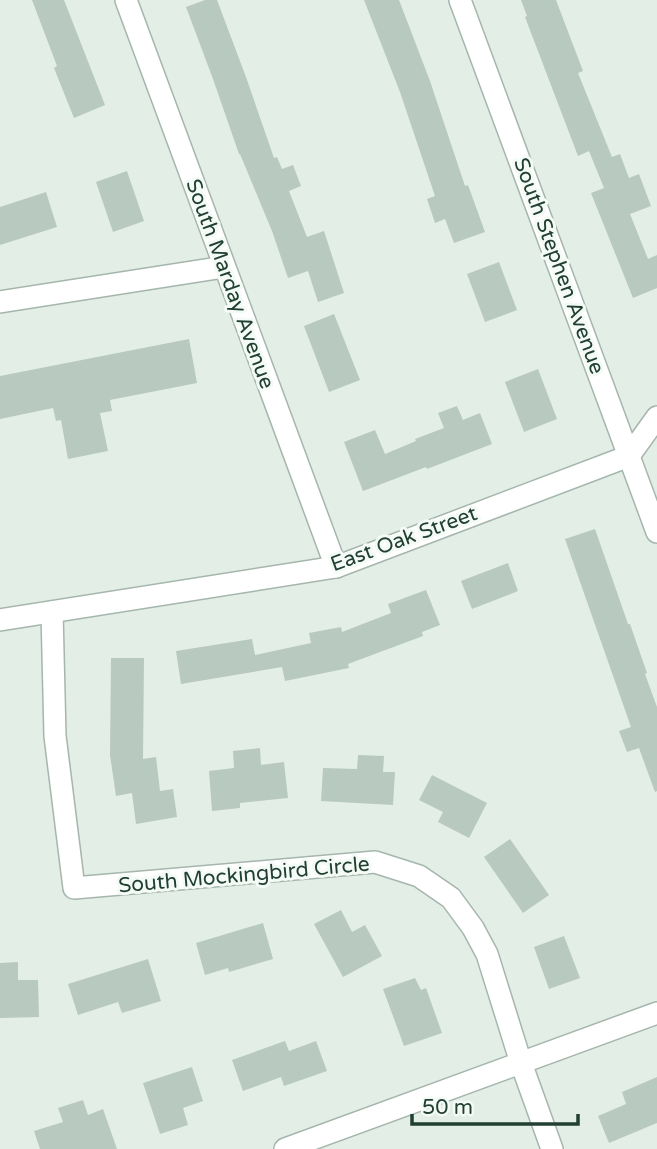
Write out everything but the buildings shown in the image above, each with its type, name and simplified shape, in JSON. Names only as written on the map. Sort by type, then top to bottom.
[{"type":"street","name":"South Marday Avenue","points":[[126,0],[336,567]]},
{"type":"street","name":"South Stephen Avenue","points":[[460,0],[657,532]]},
{"type":"street","points":[[0,302],[224,267]]},
{"type":"street","points":[[629,456],[657,417]]},
{"type":"street","name":"East Oak Street","points":[[0,620],[336,567],[629,456]]},
{"type":"street","name":"South Mockingbird Circle","points":[[52,612],[55,736],[74,888],[375,863],[419,876],[452,898],[487,954],[521,1063],[552,1149]]},
{"type":"street","points":[[285,1149],[657,1013]]}]
